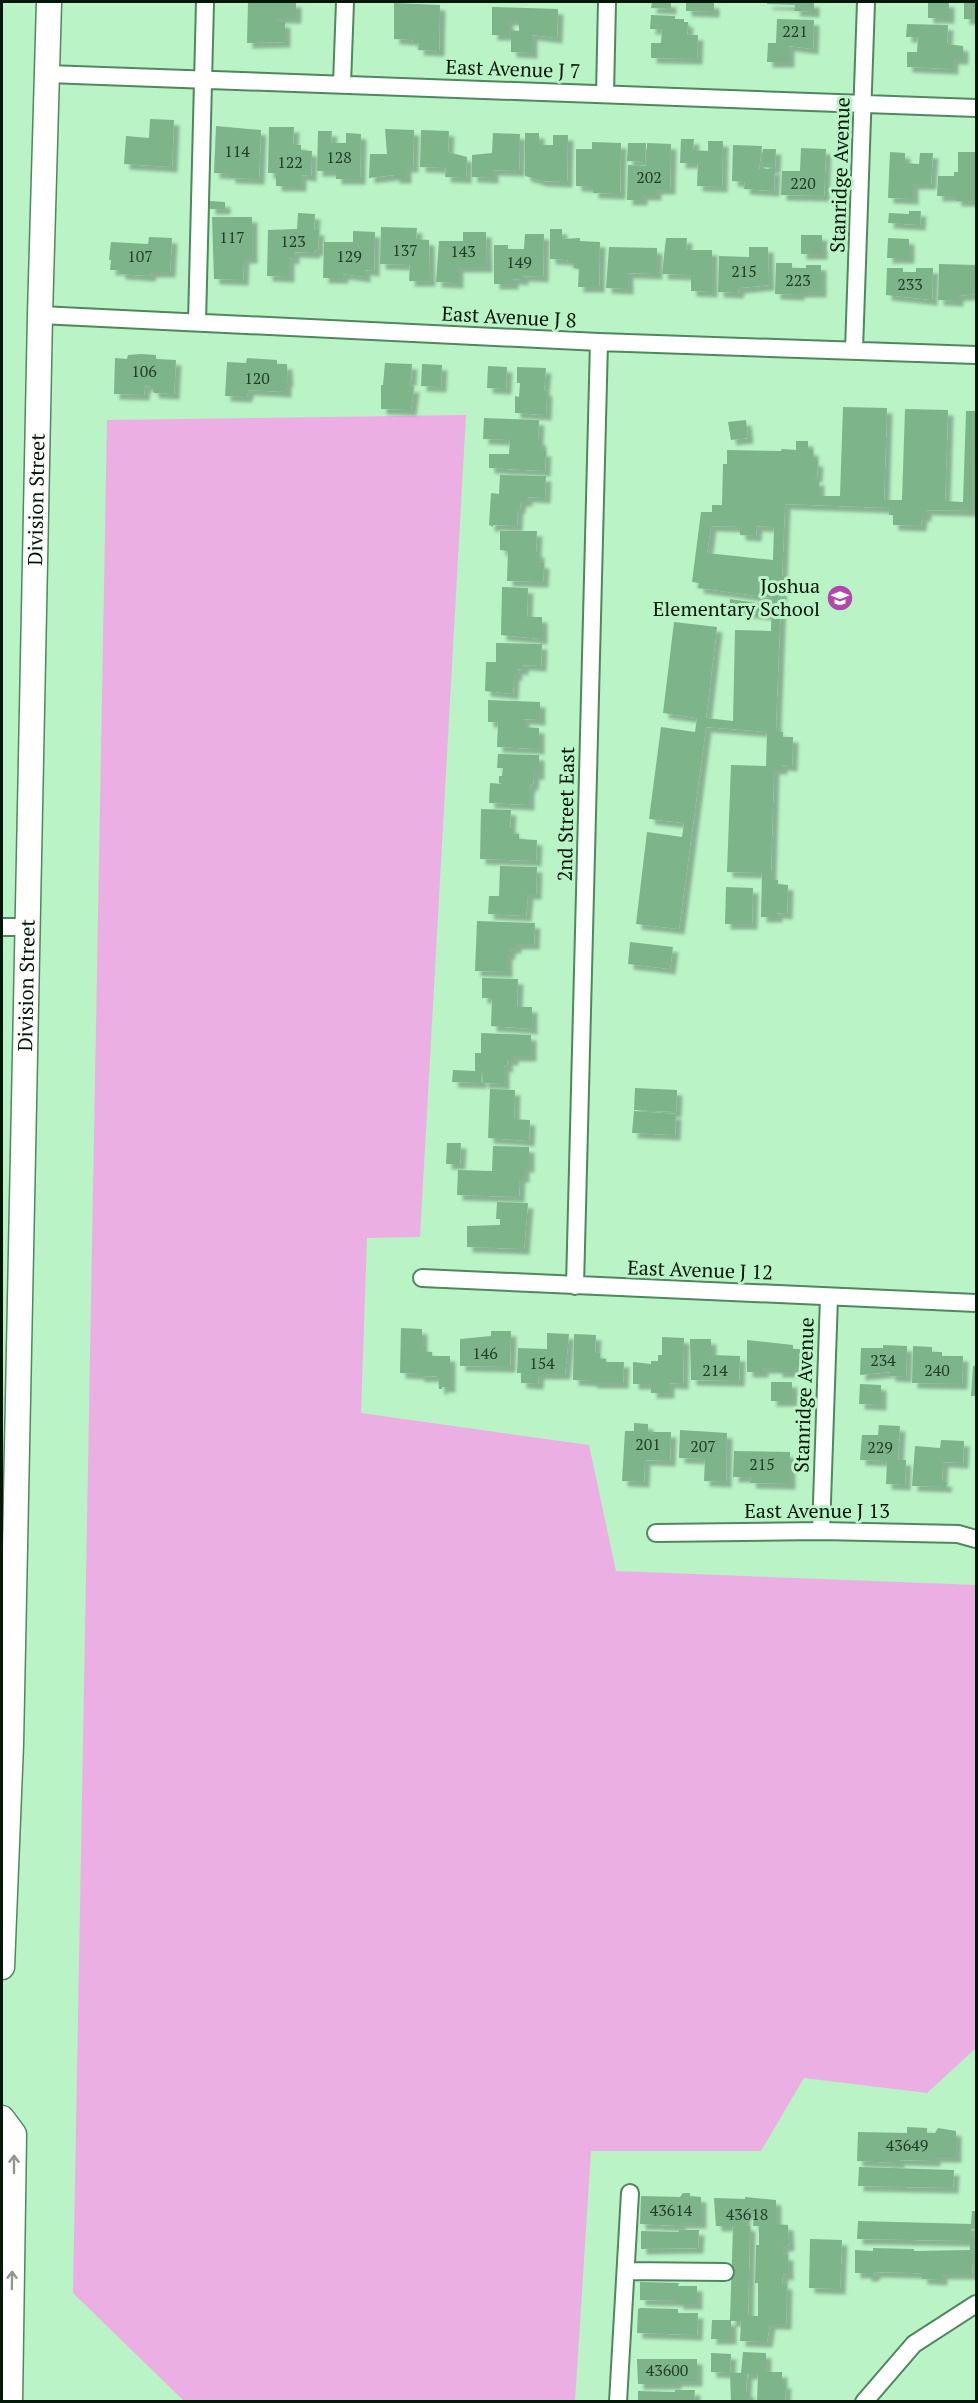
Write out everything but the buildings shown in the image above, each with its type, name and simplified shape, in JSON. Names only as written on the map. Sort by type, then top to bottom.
[{"type":"main road","name":"Division Street","points":[[2,1967],[11,1732],[40,315],[49,2]]},
{"type":"main road","points":[[2,2118],[14,2134],[10,2402]]},
{"type":"street","points":[[197,322],[205,2]]},
{"type":"street","points":[[342,84],[345,2]]},
{"type":"street","points":[[605,94],[607,2]]},
{"type":"street","name":"Stanridge Avenue","points":[[854,350],[866,2]]},
{"type":"street","name":"East Avenue J 7","points":[[48,74],[976,108]]},
{"type":"street","name":"East Avenue J 8","points":[[40,315],[599,342],[976,355]]},
{"type":"street","name":"2nd Street East","points":[[575,1286],[599,342]]},
{"type":"street","points":[[2,927],[28,927]]},
{"type":"street","name":"East Avenue J 12","points":[[422,1278],[976,1303]]},
{"type":"street","name":"Stanridge Avenue","points":[[821,1531],[829,1297]]},
{"type":"street","name":"East Avenue J 13","points":[[656,1533],[821,1531],[958,1534],[976,1539]]},
{"type":"street","points":[[618,2402],[630,2193]]},
{"type":"street","points":[[626,2271],[725,2272]]},
{"type":"street","points":[[864,2402],[914,2344],[976,2304]]},
{"type":"shaded area","points":[[466,415],[420,1237],[367,1238],[361,1413],[589,1445],[616,1571],[976,1585],[976,2048],[927,2093],[804,2078],[761,2151],[591,2151],[575,2401],[184,2401],[73,2293],[107,420]]},
{"type":"place","name":"Joshua Elementary School","points":[[840,598]]}]
